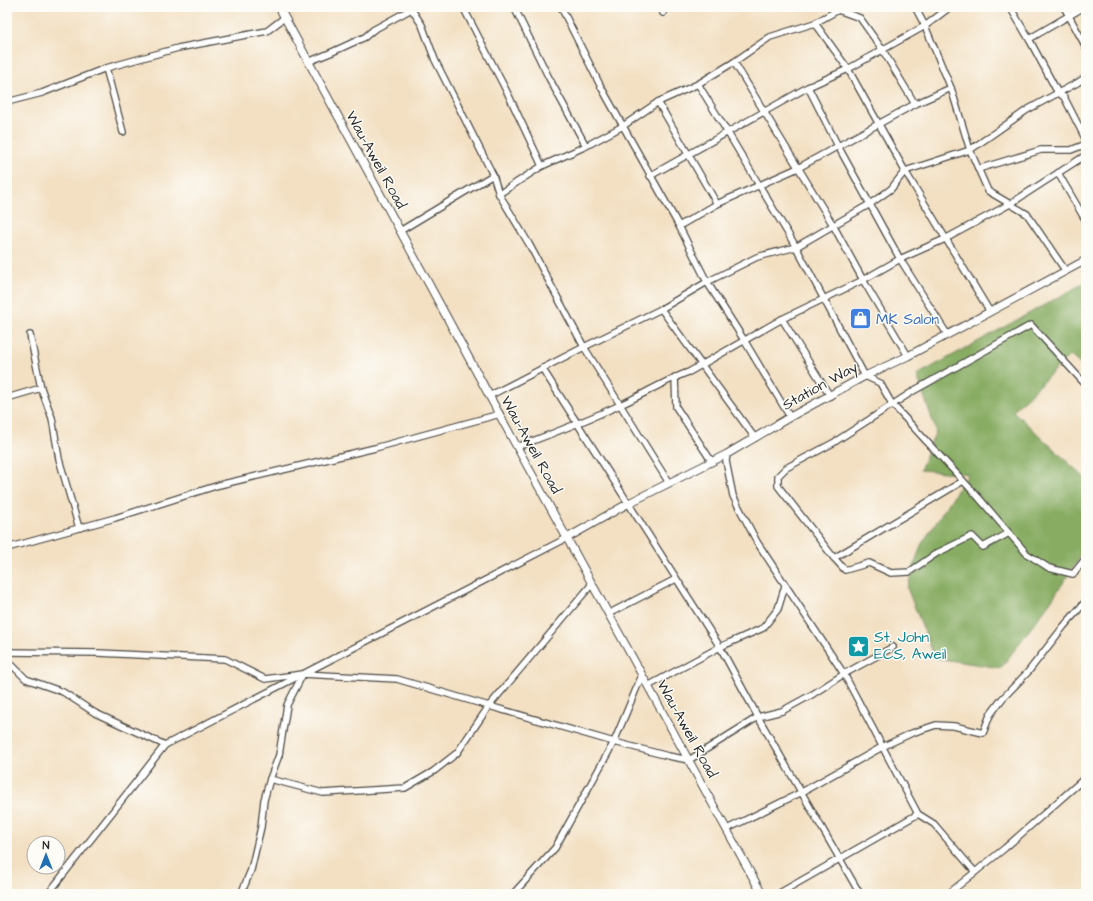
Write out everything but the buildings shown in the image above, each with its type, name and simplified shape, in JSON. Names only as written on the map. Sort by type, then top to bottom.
[{"type":"main road","name":"Wau-Aweil Road","points":[[279,7],[489,396],[762,894]]},
{"type":"main road","name":"Station Way","points":[[567,538],[629,503],[727,454],[790,417],[865,376],[908,356],[1086,260]]},
{"type":"street","points":[[463,7],[509,96],[542,166]]},
{"type":"street","points":[[514,7],[549,78],[586,146]]},
{"type":"street","points":[[561,7],[600,85],[679,226],[707,282],[790,417]]},
{"type":"street","points":[[915,7],[925,26],[951,88],[970,150],[988,191],[1027,214],[1065,270]]},
{"type":"street","points":[[650,176],[808,87],[848,69],[925,26],[950,7]]},
{"type":"street","points":[[1010,7],[1058,93],[1064,97],[1086,140]]},
{"type":"street","points":[[1064,7],[1086,47]]},
{"type":"street","points":[[1029,39],[1084,7]]},
{"type":"street","points":[[308,62],[365,37],[373,30],[412,8],[422,25],[435,60],[493,175],[499,194],[529,244],[584,347],[669,483]]},
{"type":"street","points":[[499,194],[542,166],[586,146],[623,126],[658,102],[698,84],[734,62],[770,37],[815,23],[838,10],[860,18],[882,49],[915,104]]},
{"type":"street","points":[[7,102],[42,93],[106,68],[178,48],[267,31],[284,18]]},
{"type":"street","points":[[815,23],[848,69],[905,171],[990,312]]},
{"type":"street","points":[[734,62],[833,225],[863,280],[908,356]]},
{"type":"street","points":[[106,68],[123,132]]},
{"type":"street","points":[[489,396],[661,309],[707,282],[757,257],[796,247],[870,204],[891,189],[905,171],[970,150],[1027,110],[1077,84],[1086,77]]},
{"type":"street","points":[[698,84],[796,247],[865,376],[880,384],[892,404],[1027,554],[1049,568],[1073,574],[1086,558]]},
{"type":"street","points":[[808,87],[838,146],[900,259],[947,334]]},
{"type":"street","points":[[679,226],[717,204],[798,168],[915,104],[951,88]]},
{"type":"street","points":[[658,102],[717,204]]},
{"type":"street","points":[[978,169],[1041,150],[1071,150],[1086,144]]},
{"type":"street","points":[[517,447],[578,424],[621,405],[675,377],[689,372],[782,319],[863,280],[900,259],[945,239],[1010,204],[1086,155]]},
{"type":"street","points":[[1058,173],[1086,221]]},
{"type":"street","points":[[400,231],[493,175]]},
{"type":"street","points":[[661,309],[755,438]]},
{"type":"street","points":[[782,319],[830,396]]},
{"type":"street","points":[[1008,533],[983,547],[972,536],[937,553],[909,572],[891,573],[869,563],[845,570],[778,486],[778,476],[786,468],[833,442],[915,390],[1030,325],[1086,385]]},
{"type":"street","points":[[30,335],[40,388],[52,418],[59,459],[79,528]]},
{"type":"street","points":[[542,368],[720,647],[758,717],[860,894]]},
{"type":"street","points":[[675,377],[676,406],[712,462]]},
{"type":"street","points":[[7,398],[40,388]]},
{"type":"street","points":[[7,548],[115,518],[219,485],[375,448],[500,414]]},
{"type":"street","points":[[727,454],[726,461],[733,496],[757,542],[844,674],[918,814],[934,824],[975,872]]},
{"type":"street","points":[[834,558],[963,482]]},
{"type":"street","points":[[48,894],[165,745],[567,538]]},
{"type":"street","points":[[608,614],[676,578]]},
{"type":"street","points":[[270,779],[323,793],[405,788],[434,771],[457,752],[489,706],[592,584]]},
{"type":"street","points":[[648,686],[720,647],[763,628],[778,610],[785,586]]},
{"type":"street","points":[[727,830],[802,792],[882,746],[912,733],[936,726],[954,726],[983,733],[990,715],[1002,699],[1028,672],[1064,626],[1086,601]]},
{"type":"street","points":[[7,652],[98,653],[224,659],[265,678],[303,674],[397,679],[614,742],[689,760],[758,717],[782,711],[893,647]]},
{"type":"street","points":[[7,660],[26,678],[63,692],[96,713],[165,745]]},
{"type":"street","points":[[241,894],[251,870],[261,827],[264,800],[279,755],[287,705],[303,674]]},
{"type":"street","points":[[513,894],[555,848],[614,742],[642,675]]},
{"type":"street","points":[[948,894],[1005,848],[1086,777]]},
{"type":"street","points":[[778,894],[918,814]]},
{"type":"green space","points":[[1086,282],[1086,370],[1070,355],[1013,411],[1086,479],[1086,517],[1079,559],[1051,601],[1001,668],[935,658],[907,588],[921,545],[968,474],[920,470],[936,431],[917,375]]},
{"type":"place","name":"MK Salon","points":[[860,319]]},
{"type":"place","name":"St. John ECS, Aweil","points":[[858,646]]}]
